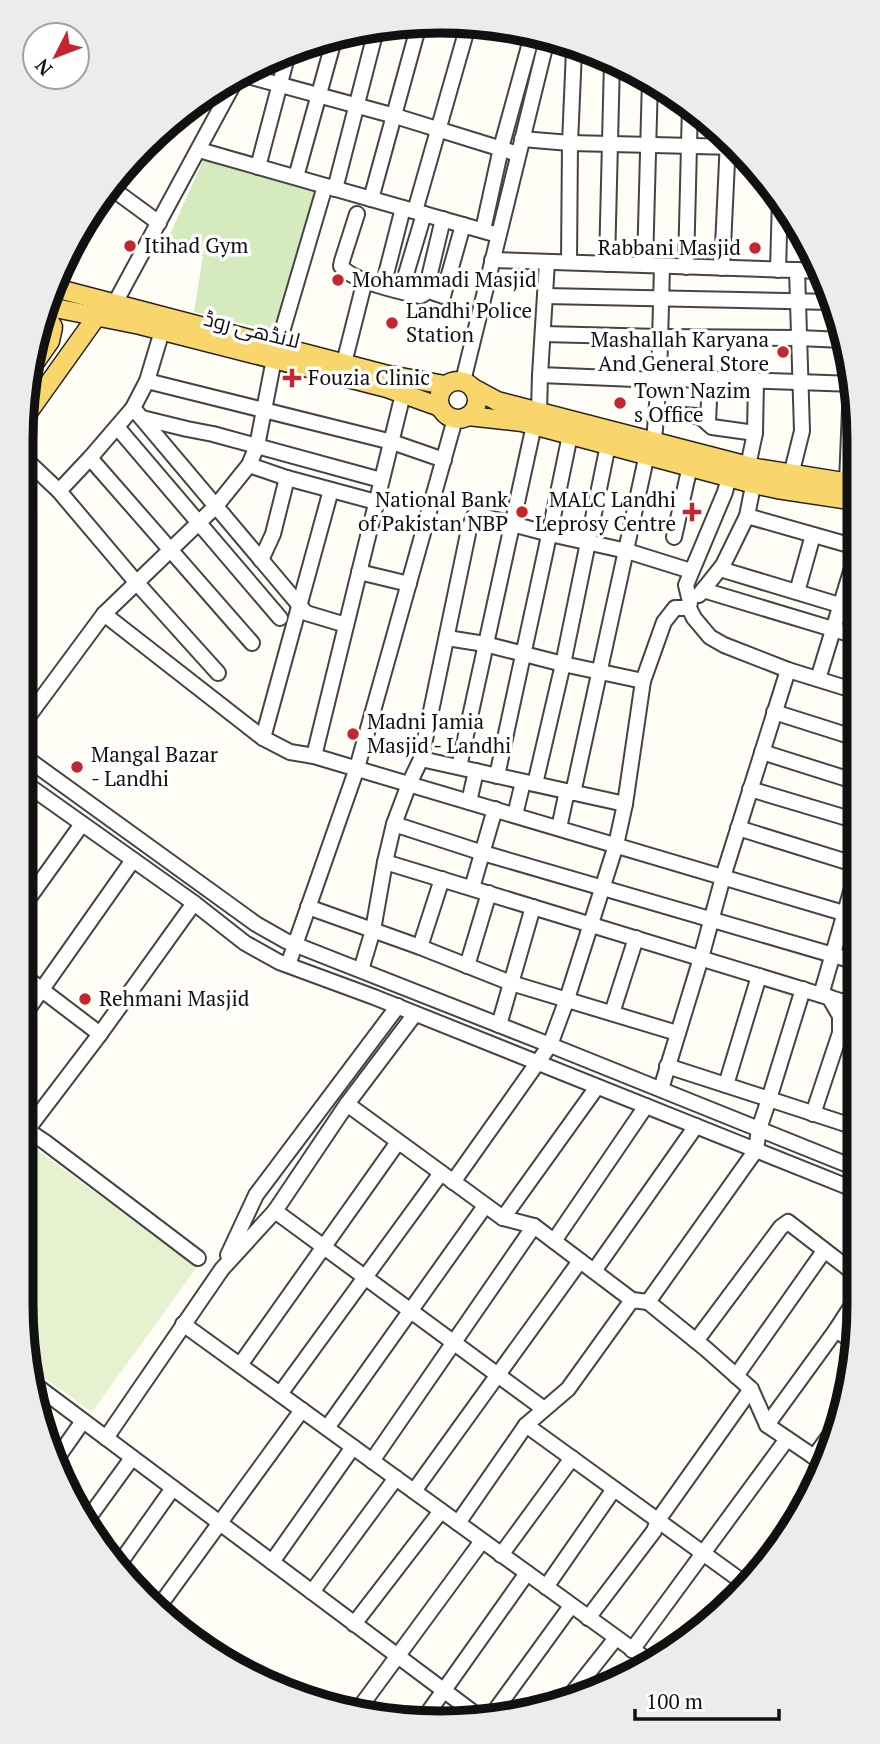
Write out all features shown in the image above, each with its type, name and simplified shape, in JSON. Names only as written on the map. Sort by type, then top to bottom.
[{"type":"main road","name":"لانڈھی روڈ","points":[[62,290],[115,303],[277,353],[440,407]]},
{"type":"main road","name":"لانڈھی روڈ","points":[[55,308],[277,353],[344,363],[384,374],[461,384],[570,435],[608,445],[651,448],[690,466],[729,477],[753,472],[777,489],[847,501]]},
{"type":"main road","points":[[35,403],[97,316]]},
{"type":"main road","points":[[43,350],[50,341],[53,327],[51,323]]},
{"type":"main road","points":[[461,384],[477,400],[473,412],[462,417],[449,417],[440,407],[439,395],[461,384]]},
{"type":"main road","name":"لانڈھی روڈ","points":[[462,417],[522,422],[536,418],[753,472],[847,483]]},
{"type":"street","points":[[372,199],[416,34]]},
{"type":"street","points":[[383,286],[414,211],[466,34]]},
{"type":"street","points":[[33,710],[104,614],[216,506],[249,465],[257,446],[277,353],[356,105],[374,39]]},
{"type":"street","points":[[483,230],[501,148],[530,43]]},
{"type":"street","points":[[461,384],[545,47]]},
{"type":"street","points":[[296,177],[332,48]]},
{"type":"street","points":[[569,262],[574,56]]},
{"type":"street","points":[[258,167],[285,64]]},
{"type":"street","points":[[607,264],[612,71]]},
{"type":"street","points":[[255,78],[395,116],[518,154]]},
{"type":"street","points":[[645,265],[649,92]]},
{"type":"street","points":[[115,303],[229,93]]},
{"type":"street","points":[[216,100],[224,102]]},
{"type":"street","points":[[686,267],[690,118]]},
{"type":"street","points":[[522,139],[647,146],[720,145]]},
{"type":"street","points":[[199,150],[498,235]]},
{"type":"street","points":[[722,268],[729,154]]},
{"type":"street","points":[[117,192],[159,223]]},
{"type":"street","points":[[401,292],[414,211]]},
{"type":"street","points":[[357,214],[341,266],[344,271],[365,281],[420,296],[426,290],[443,219]]},
{"type":"street","points":[[778,270],[779,216]]},
{"type":"street","points":[[426,290],[443,296],[463,225]]},
{"type":"street","points":[[492,260],[810,270]]},
{"type":"street","points":[[459,767],[536,418],[547,262]]},
{"type":"street","points":[[559,828],[600,672],[651,448],[659,380],[663,266]]},
{"type":"street","points":[[792,475],[802,431],[797,271]]},
{"type":"street","points":[[344,363],[365,281]]},
{"type":"street","points":[[545,296],[822,302]]},
{"type":"street","points":[[59,491],[117,427],[137,413],[162,331]]},
{"type":"street","points":[[543,334],[834,340]]},
{"type":"street","points":[[540,375],[842,384]]},
{"type":"street","points":[[708,422],[710,379]]},
{"type":"street","points":[[280,1394],[366,1277],[550,1045],[616,845],[625,804],[643,681],[664,622],[675,608],[689,605],[704,590],[720,569],[747,516],[753,472],[756,380]]},
{"type":"street","points":[[147,381],[392,442],[444,460]]},
{"type":"street","points":[[314,756],[403,394]]},
{"type":"street","points":[[137,413],[382,480]]},
{"type":"street","points":[[137,413],[306,613],[346,625]]},
{"type":"street","points":[[656,413],[697,416],[717,428],[755,433]]},
{"type":"street","points":[[288,965],[357,768],[444,460],[462,417]]},
{"type":"street","points":[[117,427],[280,618]]},
{"type":"street","points":[[497,776],[570,435]]},
{"type":"street","points":[[515,815],[529,783],[563,664],[608,445]]},
{"type":"street","points":[[90,458],[252,643]]},
{"type":"street","points":[[249,465],[376,502]]},
{"type":"street","points":[[33,466],[59,491],[218,673]]},
{"type":"street","points":[[674,537],[690,466]]},
{"type":"street","points":[[729,477],[686,585],[694,618],[710,637],[724,645],[788,670],[847,688]]},
{"type":"street","points":[[261,560],[273,534],[287,478]]},
{"type":"street","points":[[263,738],[331,490]]},
{"type":"street","points":[[361,970],[373,930],[394,824],[408,783],[421,759],[469,529],[474,516],[627,551],[691,571]]},
{"type":"street","points":[[747,516],[847,544]]},
{"type":"street","points":[[797,592],[813,535]]},
{"type":"street","points":[[720,569],[847,608]]},
{"type":"street","points":[[359,572],[409,583]]},
{"type":"street","points":[[818,680],[847,586]]},
{"type":"street","points":[[704,590],[847,634]]},
{"type":"street","points":[[104,614],[263,738],[290,752],[357,768],[847,914]]},
{"type":"street","points":[[447,638],[485,644],[643,681]]},
{"type":"street","points":[[661,1089],[723,877],[788,670]]},
{"type":"street","points":[[774,712],[847,735]]},
{"type":"street","points":[[762,752],[847,779]]},
{"type":"street","points":[[421,759],[625,804]]},
{"type":"street","points":[[33,763],[256,924],[295,944],[847,1164]]},
{"type":"street","points":[[469,802],[476,771]]},
{"type":"street","points":[[750,789],[847,818]]},
{"type":"street","points":[[33,794],[82,824],[194,903],[245,943],[288,965],[398,1006],[847,1187]]},
{"type":"street","points":[[472,888],[495,809]]},
{"type":"street","points":[[33,892],[82,824]]},
{"type":"street","points":[[394,824],[483,853],[847,959]]},
{"type":"street","points":[[738,828],[847,862]]},
{"type":"street","points":[[33,1002],[133,860]]},
{"type":"street","points":[[385,862],[847,1003]]},
{"type":"street","points":[[420,947],[442,879]]},
{"type":"street","points":[[467,967],[489,893]]},
{"type":"street","points":[[33,1121],[100,1034],[194,903]]},
{"type":"street","points":[[309,907],[511,983],[677,1033]]},
{"type":"street","points":[[499,1025],[533,907]]},
{"type":"street","points":[[813,1114],[840,1033],[840,1016],[825,996],[833,955],[847,924]]},
{"type":"street","points":[[612,1013],[636,938]]},
{"type":"street","points":[[726,1085],[759,976]]},
{"type":"street","points":[[33,983],[100,1034]]},
{"type":"street","points":[[648,1303],[756,1150],[759,1129],[803,989]]},
{"type":"street","points":[[222,1269],[256,1195],[398,1006]]},
{"type":"street","points":[[106,1438],[222,1269],[275,1210],[347,1104],[415,1014]]},
{"type":"street","points":[[667,1066],[847,1125]]},
{"type":"street","points":[[503,1218],[597,1087]]},
{"type":"street","points":[[347,1104],[503,1218],[534,1226],[632,1300],[648,1303],[751,1389],[767,1425],[817,1458]]},
{"type":"street","points":[[554,1241],[646,1106]]},
{"type":"street","points":[[594,1271],[696,1126]]},
{"type":"street","points":[[33,1139],[198,1258]]},
{"type":"street","points":[[240,1365],[398,1142]]},
{"type":"street","points":[[327,1428],[485,1206]]},
{"type":"street","points":[[275,1210],[544,1409]]},
{"type":"street","points":[[696,1341],[781,1227],[788,1223],[847,1268]]},
{"type":"street","points":[[372,1461],[534,1226]]},
{"type":"street","points":[[736,1376],[824,1251]]},
{"type":"street","points":[[414,1491],[580,1261]]},
{"type":"street","points":[[458,1523],[526,1425],[568,1389],[632,1300]]},
{"type":"street","points":[[767,1425],[847,1314]]},
{"type":"street","points":[[183,1324],[642,1657]]},
{"type":"street","points":[[836,1330],[845,1336]]},
{"type":"street","points":[[588,1618],[654,1531],[658,1520],[751,1389]]},
{"type":"street","points":[[43,1391],[470,1710]]},
{"type":"street","points":[[163,1602],[302,1410]]},
{"type":"street","points":[[61,1452],[83,1421]]},
{"type":"street","points":[[526,1425],[739,1579]]},
{"type":"street","points":[[632,1650],[787,1439]]},
{"type":"street","points":[[272,1562],[353,1447]]},
{"type":"street","points":[[92,1513],[132,1458]]},
{"type":"street","points":[[501,1555],[572,1458]]},
{"type":"street","points":[[312,1592],[396,1478]]},
{"type":"street","points":[[123,1559],[173,1489]]},
{"type":"street","points":[[546,1587],[614,1489]]},
{"type":"street","points":[[354,1624],[440,1511]]},
{"type":"street","points":[[363,1703],[482,1541]]},
{"type":"street","points":[[429,1711],[527,1573]]},
{"type":"street","points":[[498,1706],[571,1605]]},
{"type":"street","points":[[577,1687],[616,1638]]},
{"type":"green space","points":[[204,158],[319,191],[274,331],[194,312],[203,256],[164,248]]},
{"type":"green space","points":[[33,1147],[197,1267],[92,1412],[40,1375],[33,1304]]},
{"type":"place","name":"Itihad Gym","points":[[130,246]]},
{"type":"place","name":"Rabbani Masjid","points":[[755,248]]},
{"type":"place","name":"Mohammadi Masjid","points":[[338,280]]},
{"type":"place","name":"Landhi Police Station","points":[[392,323]]},
{"type":"place","name":"Mashallah Karyana And General Store","points":[[783,352]]},
{"type":"place","name":"Fouzia Clinic","points":[[292,378]]},
{"type":"place","name":"Town Nazim s Office","points":[[620,403]]},
{"type":"place","name":"National Bank of Pakistan NBP","points":[[522,512]]},
{"type":"place","name":"MALC Landhi Leprosy Centre","points":[[692,512]]},
{"type":"place","name":"Madni Jamia Masjid - Landhi","points":[[353,734]]},
{"type":"place","name":"Mangal Bazar - Landhi","points":[[77,767]]},
{"type":"place","name":"Rehmani Masjid","points":[[85,999]]}]
